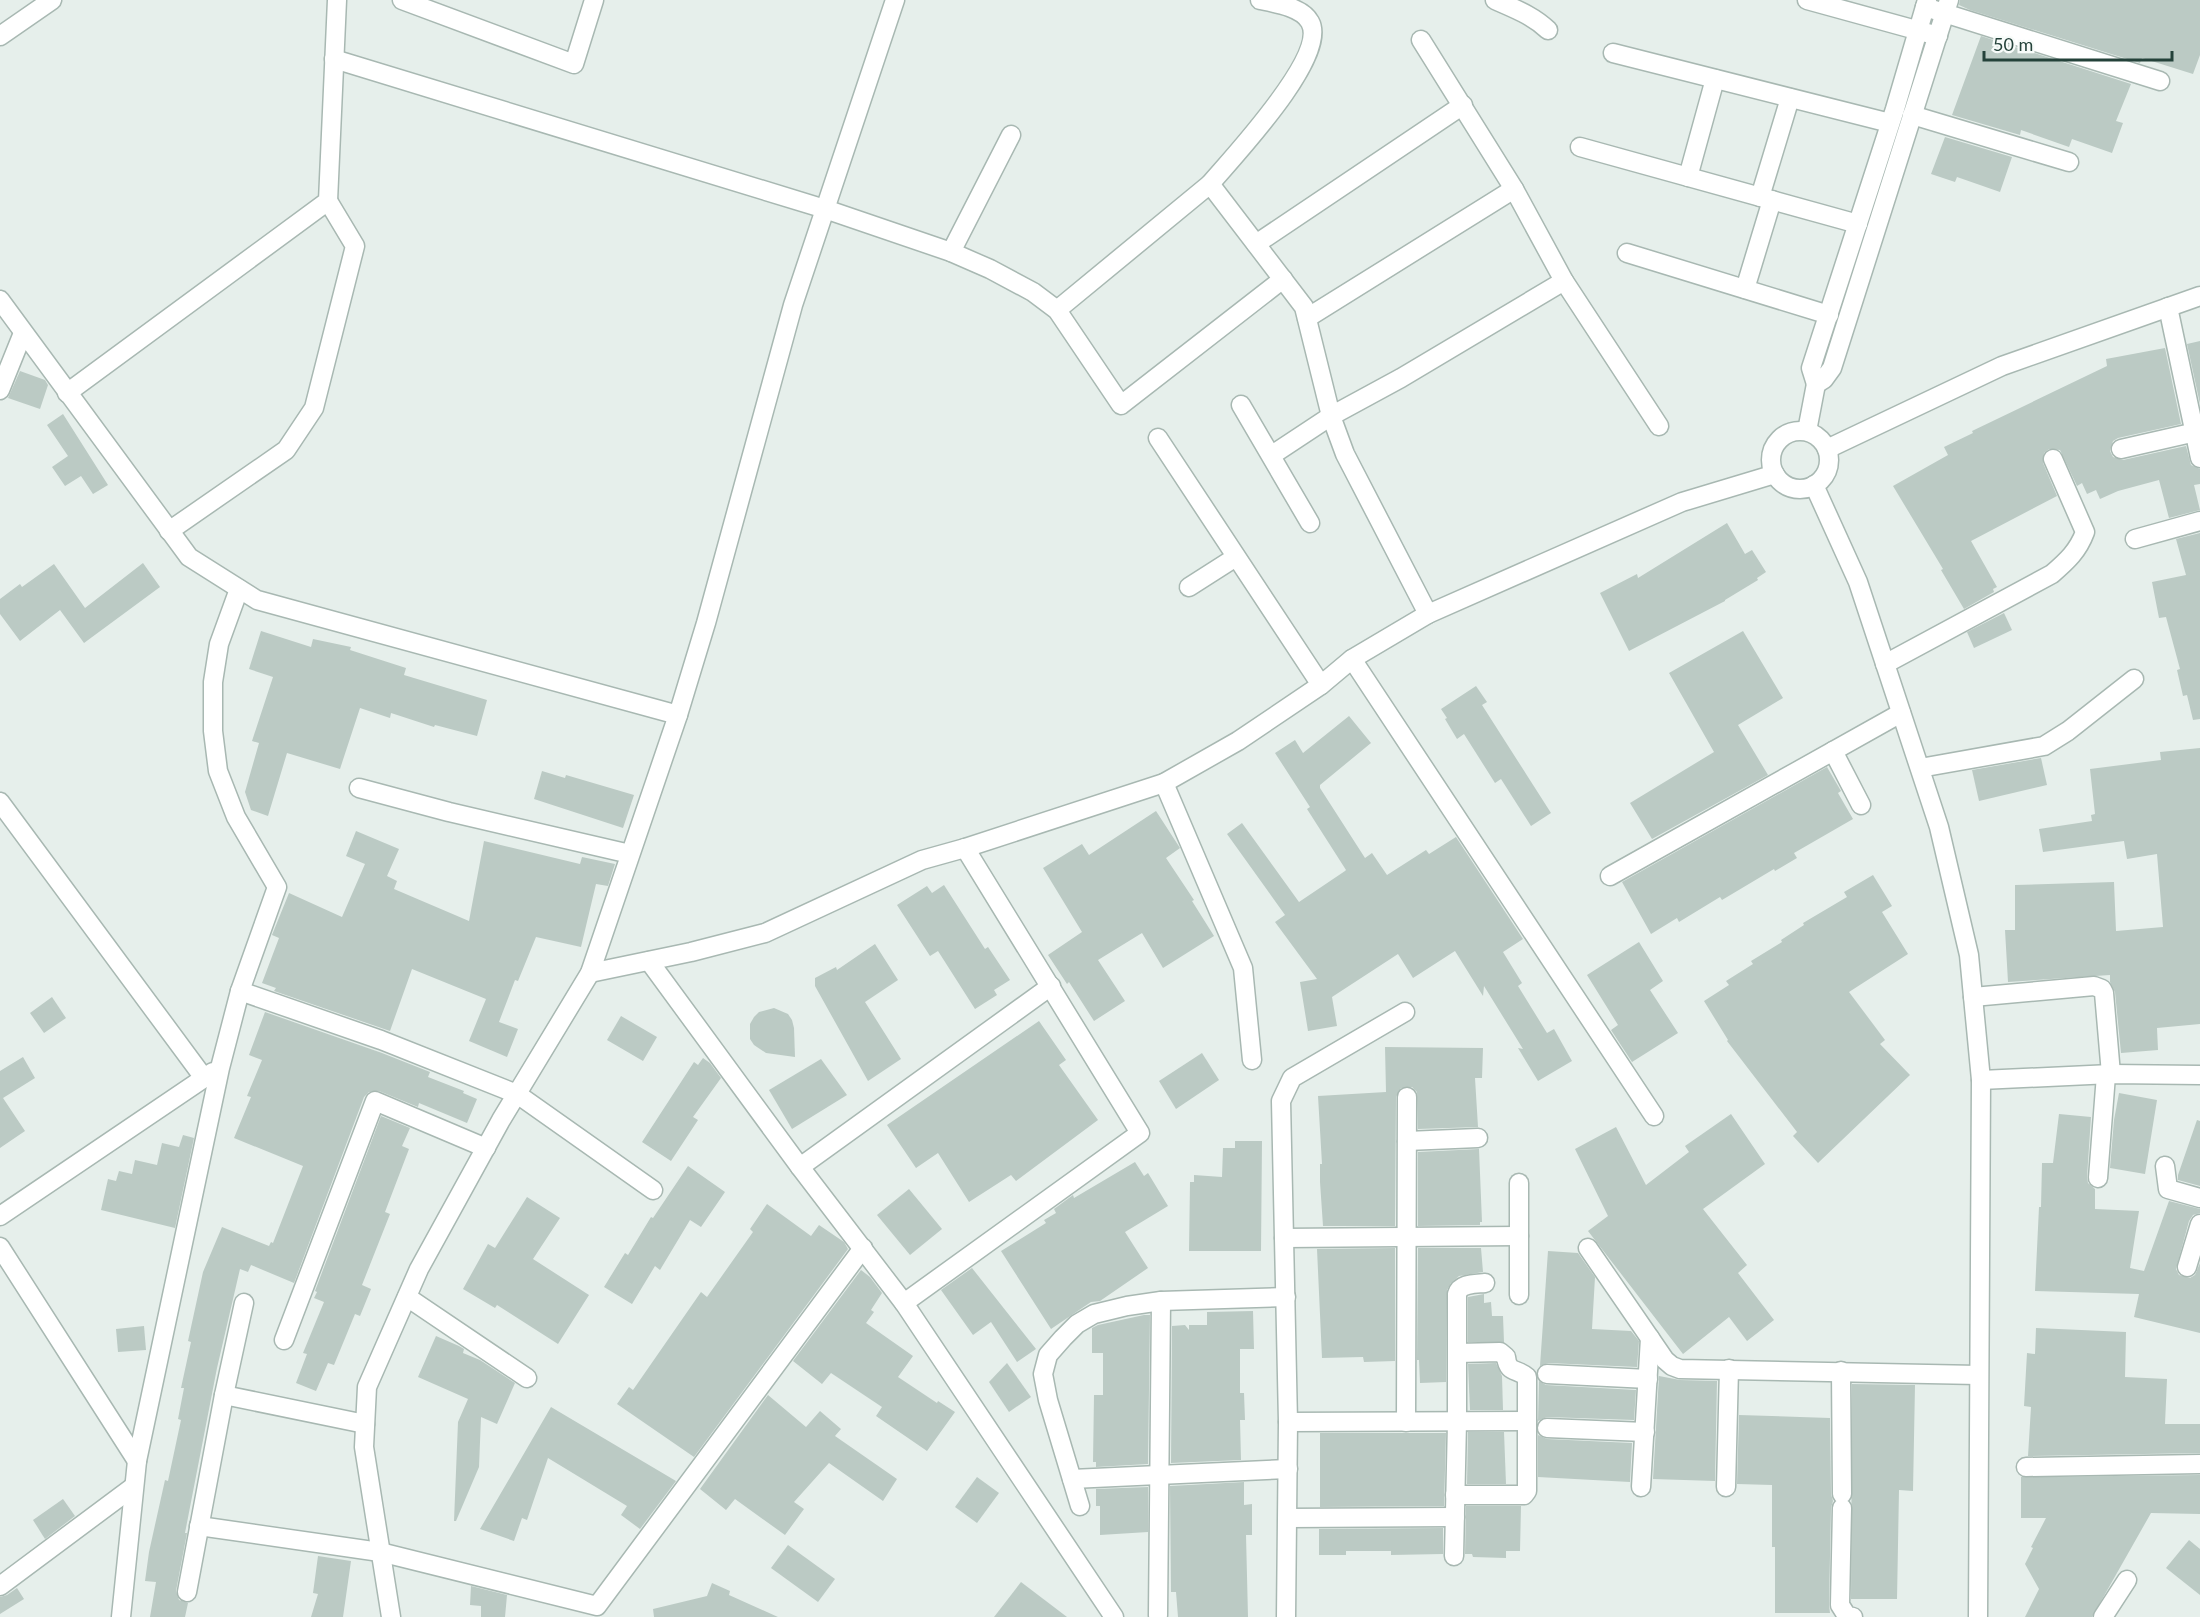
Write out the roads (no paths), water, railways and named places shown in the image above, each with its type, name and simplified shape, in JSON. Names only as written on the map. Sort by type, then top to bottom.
[{"type":"street","points":[[0,36],[52,0]]},
{"type":"street","points":[[169,531],[286,450],[314,408],[355,246],[328,201],[337,0]]},
{"type":"street","points":[[402,0],[574,64],[594,0]]},
{"type":"street","points":[[390,1617],[364,1447],[367,1387],[419,1269],[517,1094],[590,973],[678,715],[706,623],[793,305],[895,0]]},
{"type":"street","points":[[1057,310],[1210,184],[1287,92],[1308,50],[1312,32],[1311,23],[1302,13],[1260,0]]},
{"type":"street","points":[[1495,0],[1524,12],[1548,30]]},
{"type":"street","points":[[1814,1],[1938,36]]},
{"type":"street","points":[[1807,431],[1816,384],[1811,368],[1926,3],[1947,7],[2160,81]]},
{"type":"street","points":[[1816,384],[1824,379],[1832,368],[1947,7]]},
{"type":"street","points":[[1421,40],[1514,189],[1564,281],[1659,426]]},
{"type":"street","points":[[1613,53],[1890,123]]},
{"type":"street","points":[[334,59],[825,209],[951,252],[1011,279],[1057,310],[1121,405],[1283,279]]},
{"type":"street","points":[[1688,177],[1715,79]]},
{"type":"street","points":[[1745,289],[1790,98]]},
{"type":"street","points":[[1256,244],[1463,105]]},
{"type":"street","points":[[1912,115],[2069,162]]},
{"type":"street","points":[[951,252],[1011,135]]},
{"type":"street","points":[[1580,147],[1858,224]]},
{"type":"street","points":[[1210,184],[1304,307],[1331,416],[1345,454],[1428,614]]},
{"type":"street","points":[[1307,318],[1514,189]]},
{"type":"street","points":[[67,393],[328,201]]},
{"type":"street","points":[[1849,251],[1868,256]]},
{"type":"street","points":[[1627,252],[1828,315]]},
{"type":"street","points":[[1272,455],[1331,416],[1401,378],[1564,281]]},
{"type":"street","points":[[1827,449],[2002,366],[2200,296]]},
{"type":"street","points":[[0,300],[189,557],[239,589],[257,600],[678,715]]},
{"type":"street","points":[[2168,307],[2197,432],[2200,458]]},
{"type":"street","points":[[0,390],[23,333]]},
{"type":"street","points":[[1241,405],[1310,523]]},
{"type":"street","points":[[1807,431],[1822,441],[1827,449],[1828,468],[1824,476],[1814,485],[1799,489],[1790,487],[1775,474],[1772,456],[1780,439],[1788,433],[1807,431]]},
{"type":"street","points":[[2121,449],[2197,432]]},
{"type":"street","points":[[1158,438],[1321,685]]},
{"type":"street","points":[[1885,664],[2052,574],[2070,559],[2081,545],[2085,532],[2053,459]]},
{"type":"street","points":[[590,973],[765,933],[922,860],[1164,783],[1238,741],[1321,685],[1352,659],[1428,614],[1682,502],[1775,474]]},
{"type":"street","points":[[1814,485],[1858,582],[1920,768],[1939,827],[1969,955],[1981,1080],[1978,1617]]},
{"type":"street","points":[[2135,539],[2200,521]]},
{"type":"street","points":[[1189,587],[1236,556]]},
{"type":"street","points":[[121,1617],[136,1461],[220,1068],[240,991],[277,887],[236,817],[218,771],[213,731],[213,682],[219,644],[239,589]]},
{"type":"street","points":[[1352,659],[1654,1116]]},
{"type":"street","points":[[1920,768],[2044,746],[2068,731],[2134,679]]},
{"type":"street","points":[[1610,876],[1901,713]]},
{"type":"street","points":[[1833,752],[1861,805]]},
{"type":"street","points":[[1164,783],[1243,968],[1252,1060]]},
{"type":"street","points":[[359,788],[449,812],[630,854]]},
{"type":"street","points":[[0,802],[204,1078]]},
{"type":"street","points":[[904,1304],[1140,1133],[965,848]]},
{"type":"street","points":[[649,961],[904,1304],[1114,1617]]},
{"type":"street","points":[[800,1167],[1051,986]]},
{"type":"street","points":[[1973,997],[2094,986],[2102,989],[2109,1074],[2098,1178]]},
{"type":"street","points":[[240,991],[381,1040],[517,1094],[653,1190]]},
{"type":"street","points":[[1286,1617],[1288,1422],[1281,1101],[1292,1078],[1405,1012]]},
{"type":"street","points":[[0,1216],[220,1068]]},
{"type":"street","points":[[1981,1080],[2109,1074],[2200,1075]]},
{"type":"street","points":[[1406,1422],[1407,1097]]},
{"type":"street","points":[[284,1340],[375,1101],[486,1148]]},
{"type":"street","points":[[1407,1141],[1478,1138]]},
{"type":"street","points":[[2165,1166],[2168,1189],[2200,1198]]},
{"type":"street","points":[[1519,1183],[1519,1295]]},
{"type":"street","points":[[2187,1267],[2200,1224]]},
{"type":"street","points":[[1284,1238],[1519,1236]]},
{"type":"street","points":[[0,1247],[136,1461]]},
{"type":"street","points":[[199,1526],[380,1552],[597,1606],[863,1248]]},
{"type":"street","points":[[1588,1248],[1665,1360],[1680,1369],[1978,1375]]},
{"type":"street","points":[[1454,1556],[1458,1291],[1463,1286],[1485,1283]]},
{"type":"street","points":[[407,1297],[527,1378]]},
{"type":"street","points":[[1080,1506],[1048,1400],[1043,1374],[1048,1355],[1077,1324],[1094,1314],[1161,1301],[1286,1297]]},
{"type":"street","points":[[1158,1615],[1161,1301]]},
{"type":"street","points":[[187,1593],[224,1395],[244,1304]]},
{"type":"street","points":[[1641,1487],[1650,1338]]},
{"type":"street","points":[[1455,1495],[1526,1494],[1527,1377],[1510,1369],[1504,1354],[1500,1352],[1458,1353]]},
{"type":"street","points":[[1726,1487],[1729,1369]]},
{"type":"street","points":[[1841,1371],[1840,1605],[1847,1616],[1853,1617]]},
{"type":"street","points":[[1547,1374],[1648,1379]]},
{"type":"street","points":[[224,1395],[365,1424]]},
{"type":"street","points":[[1288,1422],[1527,1422]]},
{"type":"street","points":[[1547,1428],[1645,1432]]},
{"type":"street","points":[[2026,1467],[2200,1464]]},
{"type":"street","points":[[1072,1479],[1288,1469]]},
{"type":"street","points":[[0,1586],[133,1487]]},
{"type":"street","points":[[1287,1518],[1455,1517]]},
{"type":"street","points":[[2103,1617],[2127,1580]]}]
